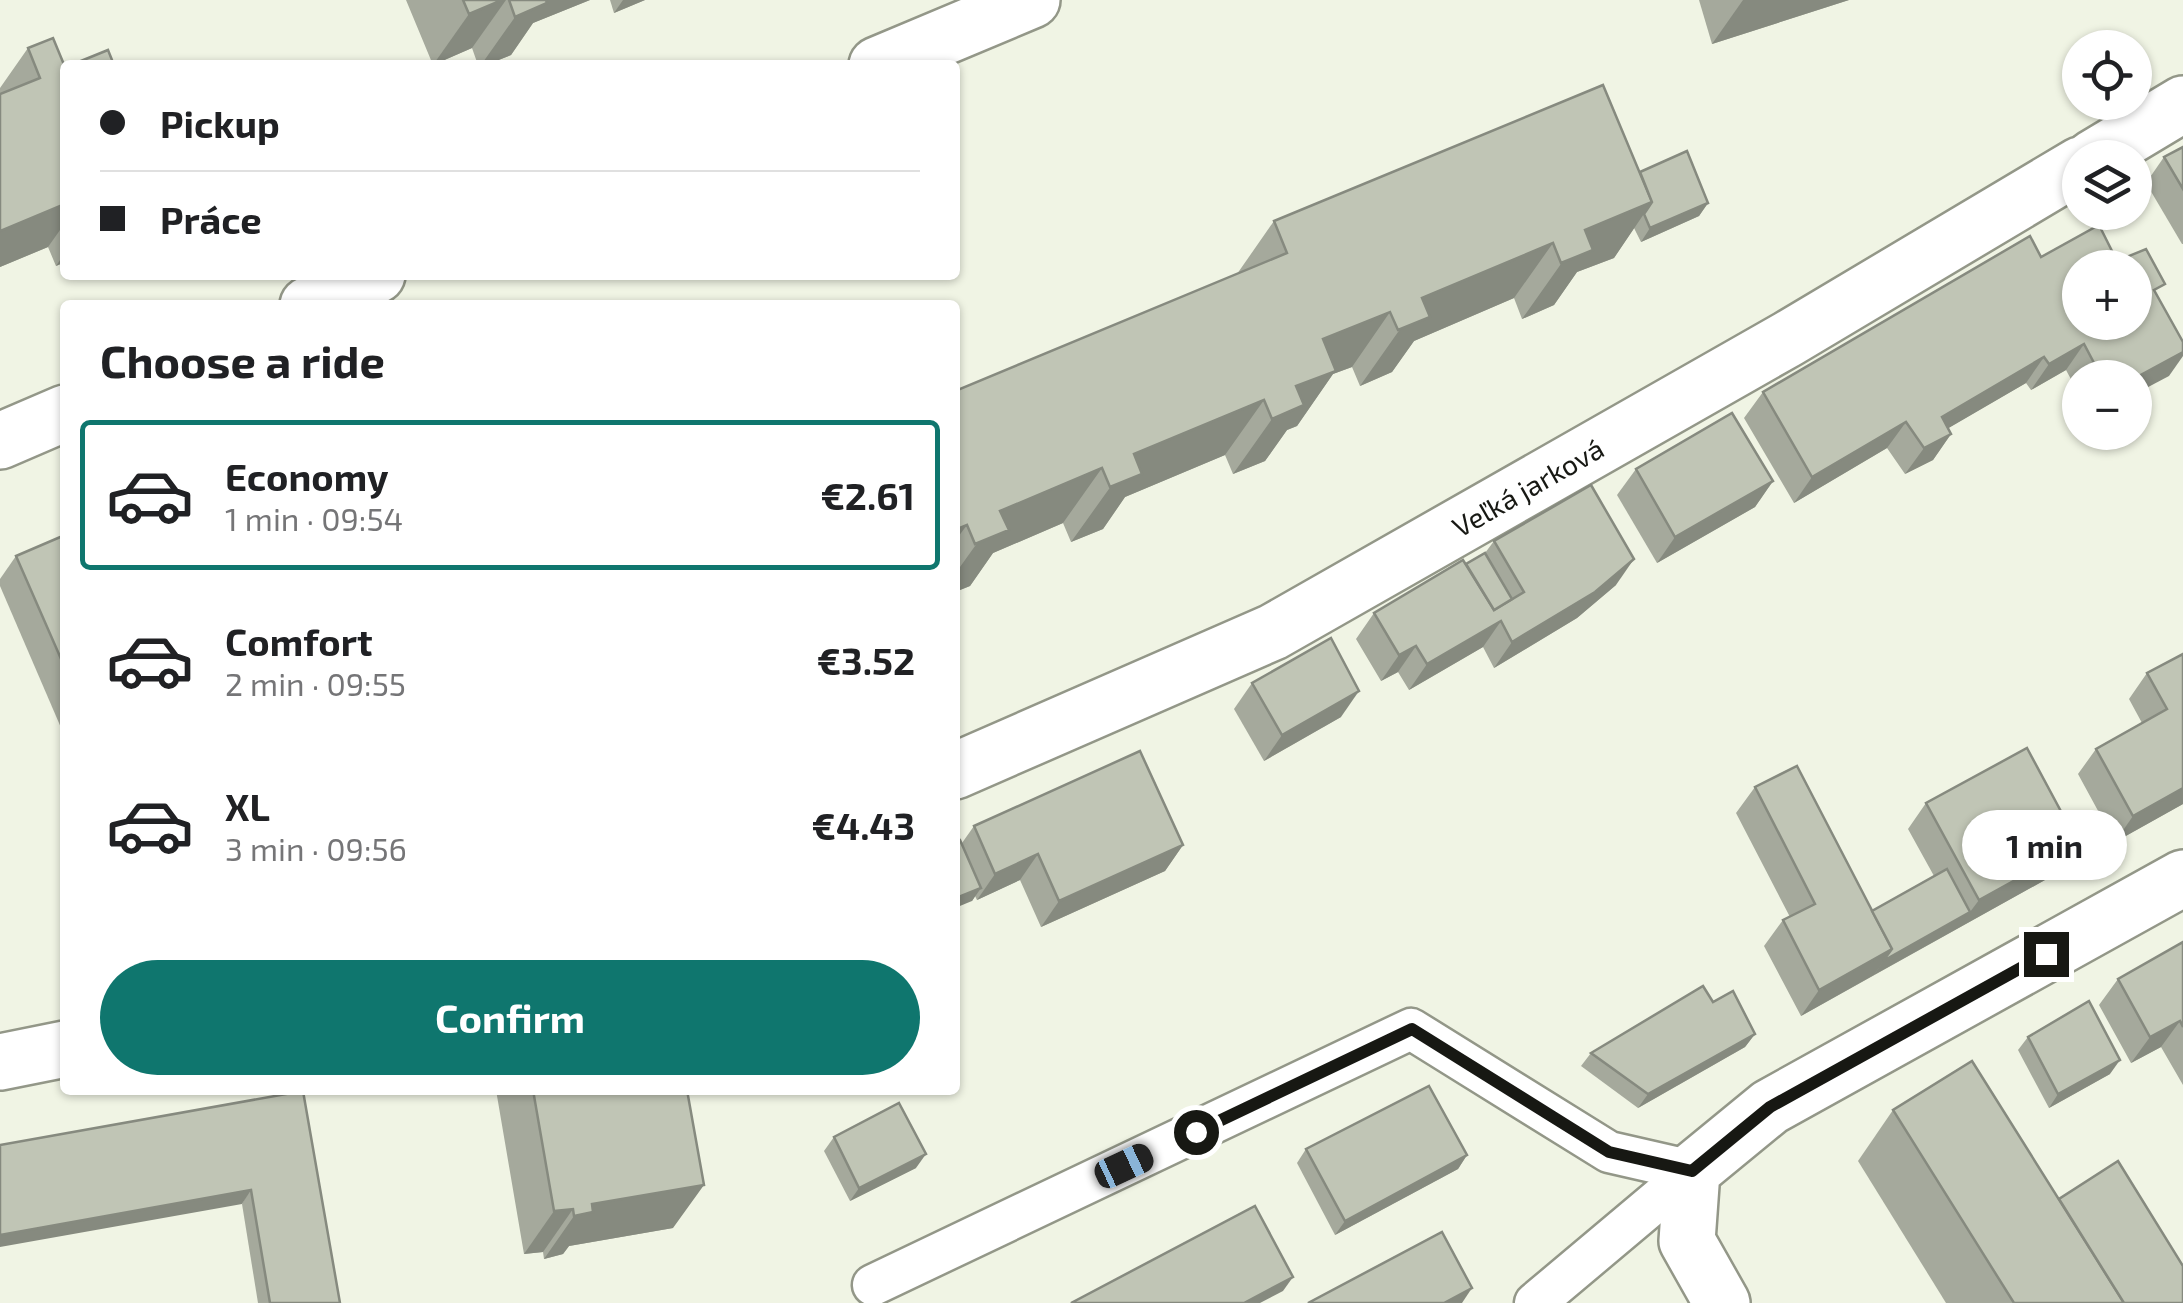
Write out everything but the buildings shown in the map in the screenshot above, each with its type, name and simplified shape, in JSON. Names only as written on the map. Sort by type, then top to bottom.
[{"type":"street","points":[[890,60],[1032,0]]},
{"type":"street","points":[[2123,140],[2183,104]]},
{"type":"street","name":"Veľká jarková","points":[[960,770],[1272,632],[1788,339],[2062,177]]},
{"type":"street","points":[[320,300],[366,280]]},
{"type":"street","points":[[0,441],[60,414]]},
{"type":"street","points":[[1722,1303],[1687,1241],[1692,1171],[1770,1107],[2183,878]]},
{"type":"street","points":[[0,1062],[60,1049]]},
{"type":"lane","points":[[873,1285],[1412,1029],[1609,1152],[1692,1171]]},
{"type":"lane","points":[[1535,1303],[1692,1171]]},
{"type":"route","points":[[1196,1132],[1412,1029],[1609,1152],[1692,1171],[1770,1107],[2046,954]]}]
